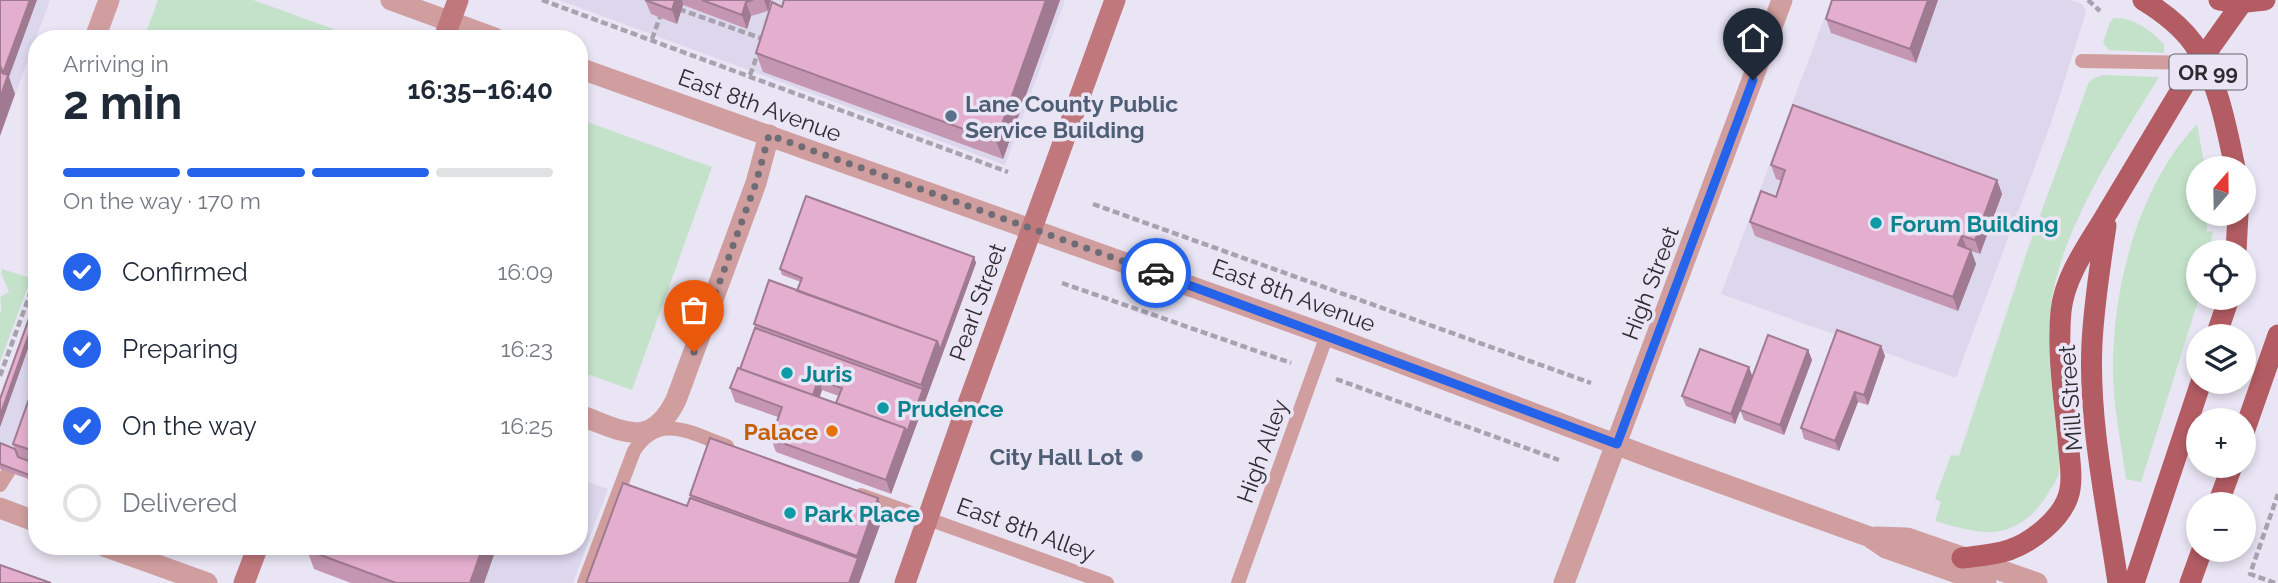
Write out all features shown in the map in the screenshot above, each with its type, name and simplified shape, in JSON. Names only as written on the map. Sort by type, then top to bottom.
[{"type":"main road","points":[[447,30],[458,0]]},
{"type":"main road","name":"Pearl Street","points":[[905,583],[1115,0]]},
{"type":"main road","name":"OR 99","points":[[2143,0],[2179,26],[2206,63],[2227,127],[2233,156]]},
{"type":"main road","points":[[2220,0],[2237,3],[2266,0]]},
{"type":"main road","points":[[1962,558],[2012,549],[2044,528],[2068,496],[2070,468],[2061,359],[2061,312],[2064,294],[2071,276],[2187,80],[2244,0]]},
{"type":"main road","name":"Mill Street","points":[[2109,210],[2096,286],[2091,345],[2094,410],[2118,583]]},
{"type":"main road","points":[[2252,408],[2278,335]]},
{"type":"main road","points":[[2134,583],[2197,394]]},
{"type":"main road","points":[[244,583],[255,555]]},
{"type":"main road","points":[[2190,583],[2198,562]]},
{"type":"street","points":[[98,30],[109,0]]},
{"type":"street","points":[[391,0],[447,30]]},
{"type":"street","name":"High Street","points":[[1564,583],[1782,0]]},
{"type":"street","name":"East 8th Avenue","points":[[588,71],[1327,335],[1870,537],[1886,548],[1986,583]]},
{"type":"street","points":[[588,418],[634,433],[651,431],[665,420],[676,400],[756,183],[769,135]]},
{"type":"street","points":[[0,508],[28,519]]},
{"type":"street","name":"East 8th Avenue","points":[[1870,537],[1907,538],[2037,583]]},
{"type":"street","points":[[129,555],[206,583]]},
{"type":"lane","points":[[2082,61],[2206,63]]},
{"type":"lane","name":"High Alley","points":[[1238,583],[1327,335]]},
{"type":"lane","points":[[584,583],[634,451],[651,431],[675,428],[746,453]]},
{"type":"lane","points":[[0,485],[22,446]]},
{"type":"lane","name":"East 8th Alley","points":[[848,490],[1107,583]]},
{"type":"path","points":[[542,0],[1008,172]]},
{"type":"path","points":[[2088,0],[2100,12]]},
{"type":"path","points":[[677,8],[763,39]]},
{"type":"path","points":[[652,39],[662,10]]},
{"type":"path","points":[[750,75],[766,32]]},
{"type":"path","points":[[1093,204],[1591,383]]},
{"type":"path","points":[[0,376],[28,300]]},
{"type":"path","points":[[2275,583],[2250,574],[2278,494]]},
{"type":"shaded area","points":[[0,0],[50,0],[39,30],[28,30],[28,60],[0,136]]},
{"type":"shaded area","name":"Lane County Public Service Building","points":[[559,0],[1065,0],[1005,165]]},
{"type":"shaded area","points":[[1831,0],[2070,0],[2082,4],[2086,12],[2051,123],[1956,378],[1721,294]]},
{"type":"shaded area","points":[[28,334],[28,466],[0,455],[0,410]]},
{"type":"shaded area","points":[[588,482],[608,489],[588,543]]},
{"type":"shaded area","points":[[319,555],[583,555],[573,583],[351,583],[314,569]]},
{"type":"green space","points":[[158,0],[253,0],[336,30],[147,30]]},
{"type":"green space","points":[[2114,18],[2135,22],[2148,30],[2164,44],[2164,53],[2109,50],[2103,43]]},
{"type":"green space","points":[[2103,75],[2159,77],[2088,197],[2057,275],[2049,341],[2060,451],[2058,476],[2045,498],[2027,519],[2003,530],[1978,531],[1935,521],[1941,502],[1935,499],[1951,455],[1959,456],[2031,240],[2089,82]]},
{"type":"green space","points":[[588,122],[712,167],[632,390],[588,374]]},
{"type":"green space","points":[[2197,124],[2203,156],[2186,156],[2186,226],[2207,226],[2207,232],[2213,231],[2211,240],[2186,240],[2186,310],[2195,310],[2191,324],[2186,324],[2186,339],[2141,482],[2126,479],[2113,381],[2114,336],[2124,270],[2133,238],[2159,176]]},
{"type":"green space","points":[[2,269],[28,277],[28,286],[0,362],[0,297],[9,292],[1,273]]},
{"type":"building","points":[[0,0],[30,0],[3,73],[0,65]]},
{"type":"building","points":[[645,0],[675,0],[672,10]]},
{"type":"building","points":[[702,0],[753,0],[746,2],[742,15]]},
{"type":"building","name":"Lane County Public Service Building","points":[[784,0],[1046,0],[996,141],[756,53],[772,2],[782,7]]},
{"type":"building","points":[[1832,0],[1928,0],[1910,49],[1826,19]]},
{"type":"building","points":[[0,72],[8,75],[0,98]]},
{"type":"building","name":"Forum Building","points":[[1793,105],[1997,180],[1975,240],[1962,236],[1958,245],[1971,250],[1953,297],[1750,222],[1761,191],[1776,197],[1785,170],[1771,165]]},
{"type":"building","points":[[806,196],[974,257],[940,350],[937,341],[797,291],[802,278],[780,269]]},
{"type":"building","points":[[769,280],[937,341],[921,385],[754,324]]},
{"type":"building","points":[[28,321],[28,337],[0,416],[0,399]]},
{"type":"building","points":[[755,328],[923,389],[907,432],[905,428],[836,403],[842,388],[818,380],[813,395],[740,369]]},
{"type":"building","points":[[1837,330],[1881,346],[1864,395],[1855,392],[1835,441],[1801,428]]},
{"type":"building","points":[[1768,335],[1808,350],[1780,425],[1740,410]]},
{"type":"building","points":[[1700,349],[1749,367],[1731,414],[1682,396]]},
{"type":"building","name":"Palace","points":[[738,368],[905,428],[886,480],[771,439],[782,407],[730,388]]},
{"type":"building","points":[[28,402],[28,449],[13,444]]},
{"type":"building","name":"Park Place","points":[[710,438],[878,498],[857,556],[690,495]]},
{"type":"building","points":[[0,443],[15,449],[18,457],[28,461],[28,475],[0,464]]},
{"type":"building","points":[[623,483],[687,506],[690,498],[858,558],[849,583],[586,583]]},
{"type":"building","points":[[320,555],[480,555],[470,583],[396,583]]},
{"type":"building","points":[[0,565],[51,583],[0,583]]},
{"type":"way so far","points":[[694,352],[756,183],[769,135],[1156,273]]},
{"type":"place","name":"Lane County Public Service Building","points":[[951,116]]},
{"type":"place","name":"Forum Building","points":[[1876,223]]},
{"type":"place","name":"Juris","points":[[787,373]]},
{"type":"place","name":"Prudence","points":[[883,408]]},
{"type":"place","name":"Palace","points":[[832,431]]},
{"type":"place","name":"City Hall Lot","points":[[1137,456]]},
{"type":"place","name":"Park Place","points":[[790,513]]},
{"type":"route","points":[[1156,273],[1617,444],[1753,80]]}]
